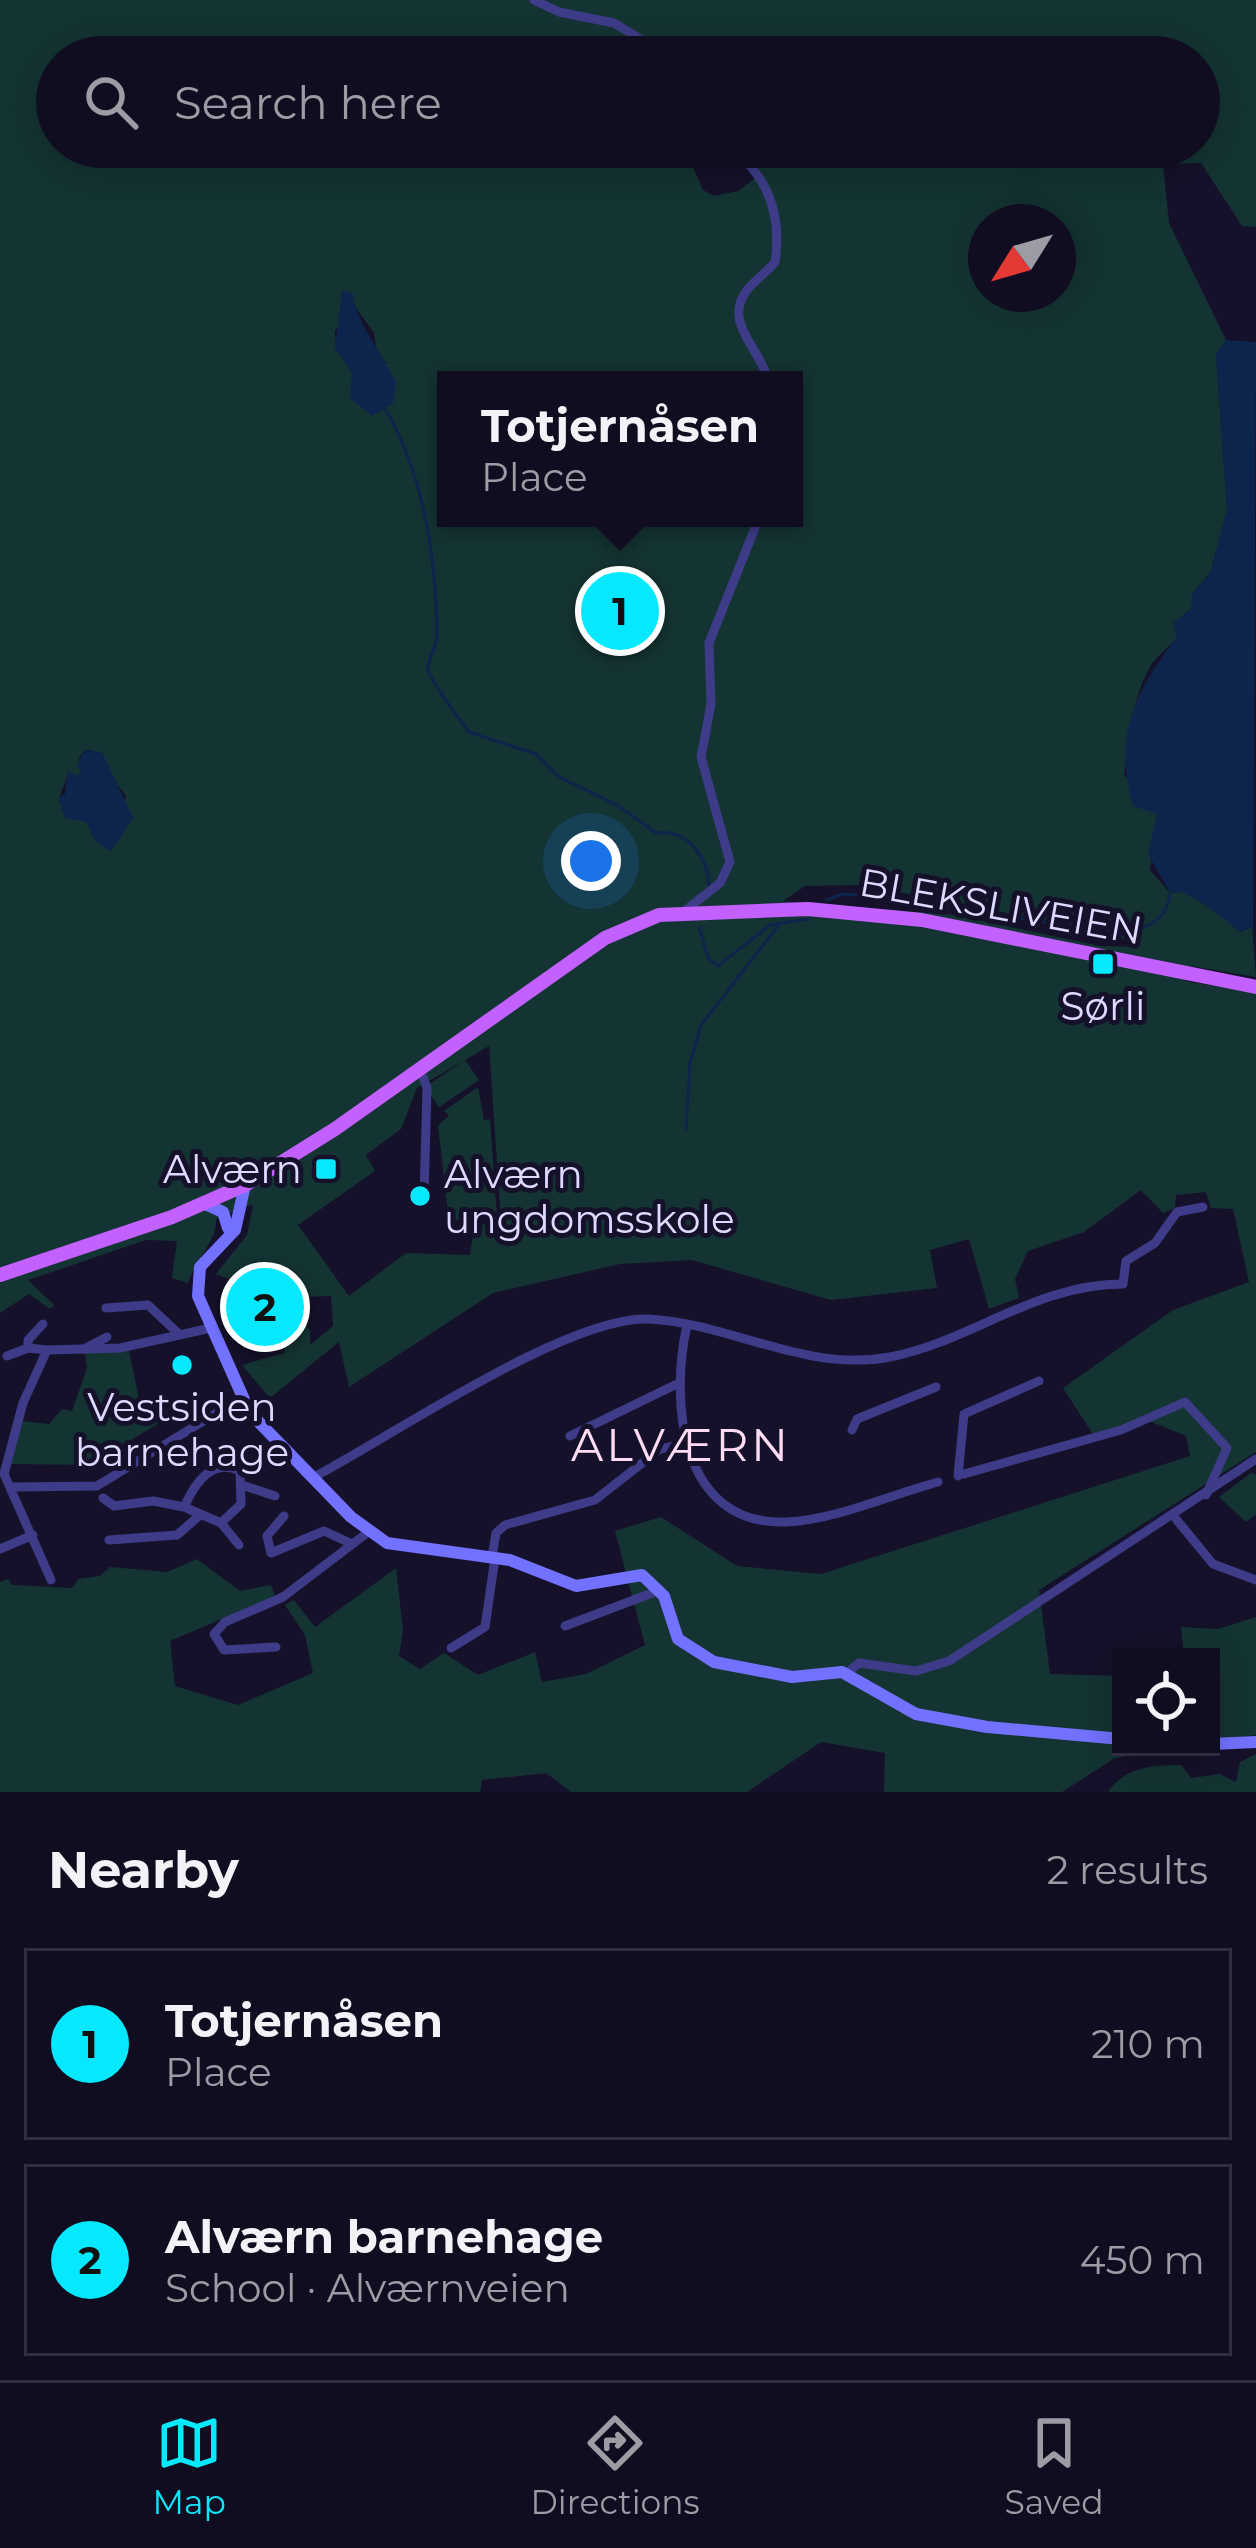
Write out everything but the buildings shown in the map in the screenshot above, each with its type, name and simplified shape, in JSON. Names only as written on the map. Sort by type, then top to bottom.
[{"type":"main road","name":"BLEKSLIVEIEN","points":[[0,1275],[145,1226],[238,1188],[420,1069],[618,930],[682,913],[808,908],[922,920],[1256,987]]},
{"type":"main road","points":[[238,1188],[228,1228],[197,1277],[211,1328],[241,1398],[260,1426],[367,1533],[400,1547],[494,1557],[576,1586],[634,1574],[661,1590],[678,1639],[705,1659],[792,1677],[847,1673],[916,1714],[986,1727],[1112,1737]]},
{"type":"main road","points":[[219,1245],[235,1230],[238,1188]]},
{"type":"main road","points":[[205,1204],[223,1212],[228,1228]]},
{"type":"main road","points":[[1220,1744],[1256,1742]]},
{"type":"street","points":[[534,0],[559,12],[614,23],[635,36]]},
{"type":"street","points":[[754,168],[773,212],[775,262],[748,289],[738,310],[740,326],[763,371]]},
{"type":"street","points":[[682,913],[720,883],[730,862],[701,757],[711,704],[709,643],[755,527]]},
{"type":"street","points":[[420,1069],[427,1088],[424,1196]]},
{"type":"street","points":[[312,1478],[558,1344],[634,1320],[687,1325],[820,1359],[891,1357],[1041,1296],[1123,1284],[1128,1258],[1155,1243],[1177,1212],[1203,1207]]},
{"type":"street","points":[[106,1308],[148,1305],[180,1335]]},
{"type":"street","points":[[28,1348],[28,1340],[43,1324]]},
{"type":"street","points":[[687,1325],[677,1384],[684,1444],[693,1467],[722,1501],[746,1515],[775,1522],[807,1519],[938,1483]]},
{"type":"street","points":[[7,1356],[28,1348],[84,1349],[211,1328]]},
{"type":"street","points":[[84,1349],[107,1337]]},
{"type":"street","points":[[47,1349],[23,1403],[2,1475],[14,1487],[51,1580]]},
{"type":"street","points":[[1039,1381],[964,1414],[961,1475],[1121,1430],[1185,1402],[1227,1448],[1206,1496]]},
{"type":"street","points":[[570,1436],[677,1384]]},
{"type":"street","points":[[852,1430],[854,1421],[936,1387]]},
{"type":"street","points":[[14,1487],[97,1486],[241,1398]]},
{"type":"street","points":[[451,1648],[485,1627],[496,1533],[505,1525],[596,1500],[660,1449],[684,1444]]},
{"type":"street","points":[[847,1673],[862,1663],[907,1671],[938,1666],[1134,1534],[1206,1496],[1256,1460]]},
{"type":"street","points":[[184,1507],[212,1470],[234,1467],[244,1486],[238,1510],[221,1523]]},
{"type":"street","points":[[244,1486],[274,1496]]},
{"type":"street","points":[[103,1498],[114,1506],[143,1501],[184,1507],[221,1523],[239,1545]]},
{"type":"street","points":[[109,1540],[177,1535],[199,1516]]},
{"type":"street","points":[[255,1557],[266,1549],[270,1530],[284,1516]]},
{"type":"street","points":[[1176,1519],[1213,1564],[1256,1580]]},
{"type":"street","points":[[266,1549],[276,1553],[327,1531],[350,1544]]},
{"type":"street","points":[[276,1647],[221,1650],[214,1634],[225,1622],[292,1591],[367,1533]]},
{"type":"street","points":[[0,1549],[33,1535]]},
{"type":"street","points":[[565,1626],[661,1590]]},
{"type":"green space","points":[[0,0],[1256,0],[1256,227],[1242,226],[1204,168],[1220,168],[1220,36],[36,36],[36,168],[693,168],[703,190],[714,196],[738,191],[755,178],[751,168],[1163,168],[1169,223],[1226,340],[1216,355],[1227,510],[1211,571],[1192,594],[1192,608],[1173,623],[1177,637],[1144,678],[1124,775],[1157,814],[1150,870],[1170,893],[1182,892],[1198,900],[1240,932],[1252,927],[1256,977],[1191,966],[1185,981],[1256,993],[1256,1452],[1039,1590],[1050,1674],[1112,1676],[1112,1756],[1127,1756],[1115,1758],[1062,1792],[884,1792],[885,1753],[821,1742],[747,1792],[571,1792],[546,1773],[482,1780],[480,1792],[0,1792],[0,1582],[8,1579],[12,1585],[72,1588],[78,1579],[100,1576],[110,1567],[167,1572],[197,1559],[240,1591],[271,1585],[275,1596],[170,1641],[175,1686],[238,1705],[313,1673],[305,1635],[285,1605],[294,1600],[315,1627],[396,1568],[403,1631],[399,1656],[420,1669],[444,1653],[478,1675],[535,1652],[542,1682],[586,1674],[645,1645],[615,1531],[661,1517],[737,1566],[821,1574],[1190,1456],[1186,1436],[1149,1421],[1094,1436],[1063,1388],[1173,1310],[1249,1282],[1233,1209],[1211,1208],[1206,1192],[1176,1195],[1175,1208],[1163,1213],[1141,1190],[1084,1232],[1028,1251],[1015,1279],[1019,1298],[989,1309],[969,1239],[930,1250],[937,1288],[831,1300],[692,1260],[620,1264],[493,1293],[349,1387],[339,1342],[270,1398],[242,1365],[284,1353],[287,1340],[282,1324],[297,1308],[310,1331],[310,1345],[333,1326],[331,1296],[276,1298],[216,1274],[247,1235],[253,1204],[216,1219],[188,1283],[172,1278],[177,1241],[146,1240],[28,1280],[54,1305],[50,1309],[29,1294],[0,1313]],"holes":[[[353,304],[374,333],[377,355],[388,364],[336,348],[335,331]],[[84,750],[91,750],[126,796],[111,851],[95,841],[87,822],[65,817],[59,798],[69,772],[77,776],[83,771],[79,758]],[[863,885],[1114,934],[1139,947],[1100,946],[954,915],[783,901],[805,886]],[[489,1046],[501,1220],[474,1227],[470,1255],[406,1253],[349,1296],[298,1225],[375,1171],[366,1155],[401,1129],[417,1088]]]},
{"type":"green space","points":[[465,1060],[479,1080],[439,1107],[425,1087]]},
{"type":"green space","points":[[478,1087],[484,1120],[490,1119],[497,1217],[449,1221],[438,1126],[449,1115],[444,1111]]},
{"type":"green space","points":[[129,1351],[139,1399],[164,1396],[169,1417],[90,1465],[11,1464],[22,1421],[49,1424],[62,1409],[72,1411],[87,1368],[85,1352]]},
{"type":"green space","points":[[1256,1474],[1256,1514],[1246,1522],[1219,1497]]},
{"type":"green space","points":[[1256,1617],[1256,1735],[1220,1741],[1220,1648],[1183,1648],[1181,1627],[1218,1629]]},
{"type":"green space","points":[[1256,1754],[1256,1792],[1108,1792],[1131,1772],[1160,1766],[1181,1765],[1191,1778],[1219,1774],[1236,1782],[1240,1762]]},
{"type":"water","points":[[342,290],[353,293],[364,326],[396,382],[393,403],[372,416],[350,398],[352,373],[335,348]]},
{"type":"water","points":[[1226,340],[1256,342],[1253,934],[1251,927],[1240,932],[1182,892],[1170,893],[1148,854],[1157,814],[1133,806],[1127,780],[1127,735],[1139,696],[1177,637],[1173,623],[1191,609],[1192,594],[1211,571],[1227,510],[1216,354]]},
{"type":"water","points":[[84,750],[102,752],[133,818],[111,851],[95,841],[87,822],[65,818],[58,797],[65,794],[68,771],[77,776],[82,771],[77,766]]},
{"type":"waterway","points":[[386,410],[419,490],[434,577],[437,635],[428,671],[447,701],[469,732],[536,754],[559,777],[617,805],[656,833],[686,840],[700,855],[709,885]]},
{"type":"waterway","points":[[827,900],[842,894],[891,897],[1123,935],[1160,917],[1170,895]]},
{"type":"waterway","points":[[699,927],[708,958],[718,966],[770,925],[809,919]]},
{"type":"waterway","points":[[686,1129],[690,1063],[701,1025],[778,926]]},
{"type":"place","name":"Totjernåsen","points":[[620,611]]},
{"type":"place","name":"Sørli","points":[[1103,964]]},
{"type":"place","name":"Alværn","points":[[326,1169]]},
{"type":"place","name":"Alværn ungdomsskole","points":[[420,1196]]},
{"type":"place","name":"Alværn barnehage","points":[[265,1307]]},
{"type":"place","name":"Vestsiden barnehage","points":[[182,1365]]},
{"type":"district","name":"ALVÆRN","points":[[681,1444]]}]
